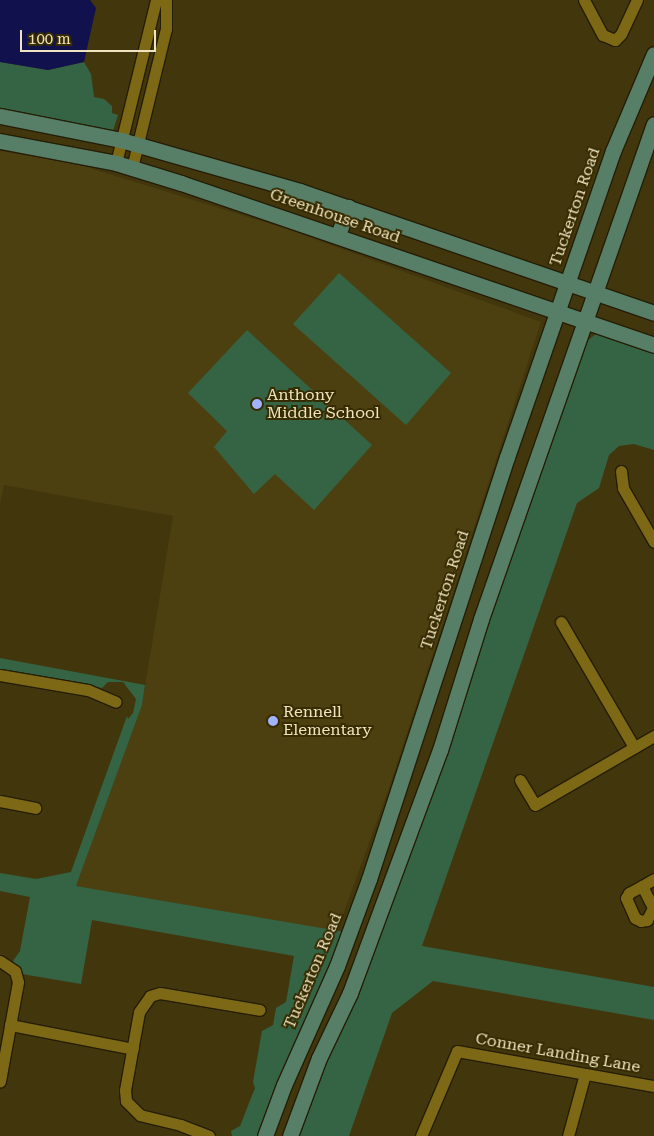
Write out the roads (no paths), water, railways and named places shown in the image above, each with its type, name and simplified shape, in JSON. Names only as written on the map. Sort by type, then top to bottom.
[{"type":"main road","name":"Tuckerton Road","points":[[266,1136],[364,893],[557,312],[613,151],[654,54]]},
{"type":"main road","name":"Greenhouse Road","points":[[0,116],[121,140],[348,207],[654,313]]},
{"type":"main road","points":[[290,1136],[319,1058],[350,993],[440,750],[481,619],[654,124]]},
{"type":"main road","name":"Greenhouse Road","points":[[0,141],[116,163],[338,235],[654,345]]},
{"type":"main road","points":[[338,235],[348,207]]},
{"type":"main road","points":[[364,893],[383,900]]},
{"type":"street","points":[[116,163],[156,0]]},
{"type":"street","points":[[132,168],[166,28],[166,0]]},
{"type":"street","points":[[584,0],[603,35],[615,40],[621,34],[637,0]]},
{"type":"street","points":[[143,48],[160,52]]},
{"type":"street","points":[[621,471],[623,488],[654,542]]},
{"type":"street","points":[[561,622],[634,747]]},
{"type":"street","points":[[0,675],[88,690],[116,702]]},
{"type":"street","points":[[520,780],[535,805],[654,736]]},
{"type":"street","points":[[0,801],[35,808]]},
{"type":"street","points":[[642,886],[654,879]]},
{"type":"street","points":[[0,1082],[18,982],[4,962]]},
{"type":"street","points":[[209,1136],[181,1125],[140,1115],[130,1108],[125,1090],[139,1012],[150,996],[166,994],[260,1010]]},
{"type":"street","points":[[10,1025],[133,1049]]},
{"type":"street","name":"Conner Landing Lane","points":[[421,1136],[457,1051],[654,1086]]},
{"type":"street","points":[[568,1136],[585,1074]]},
{"type":"place","name":"Anthony Middle School","points":[[257,404]]},
{"type":"place","name":"Rennell Elementary","points":[[273,721]]}]
